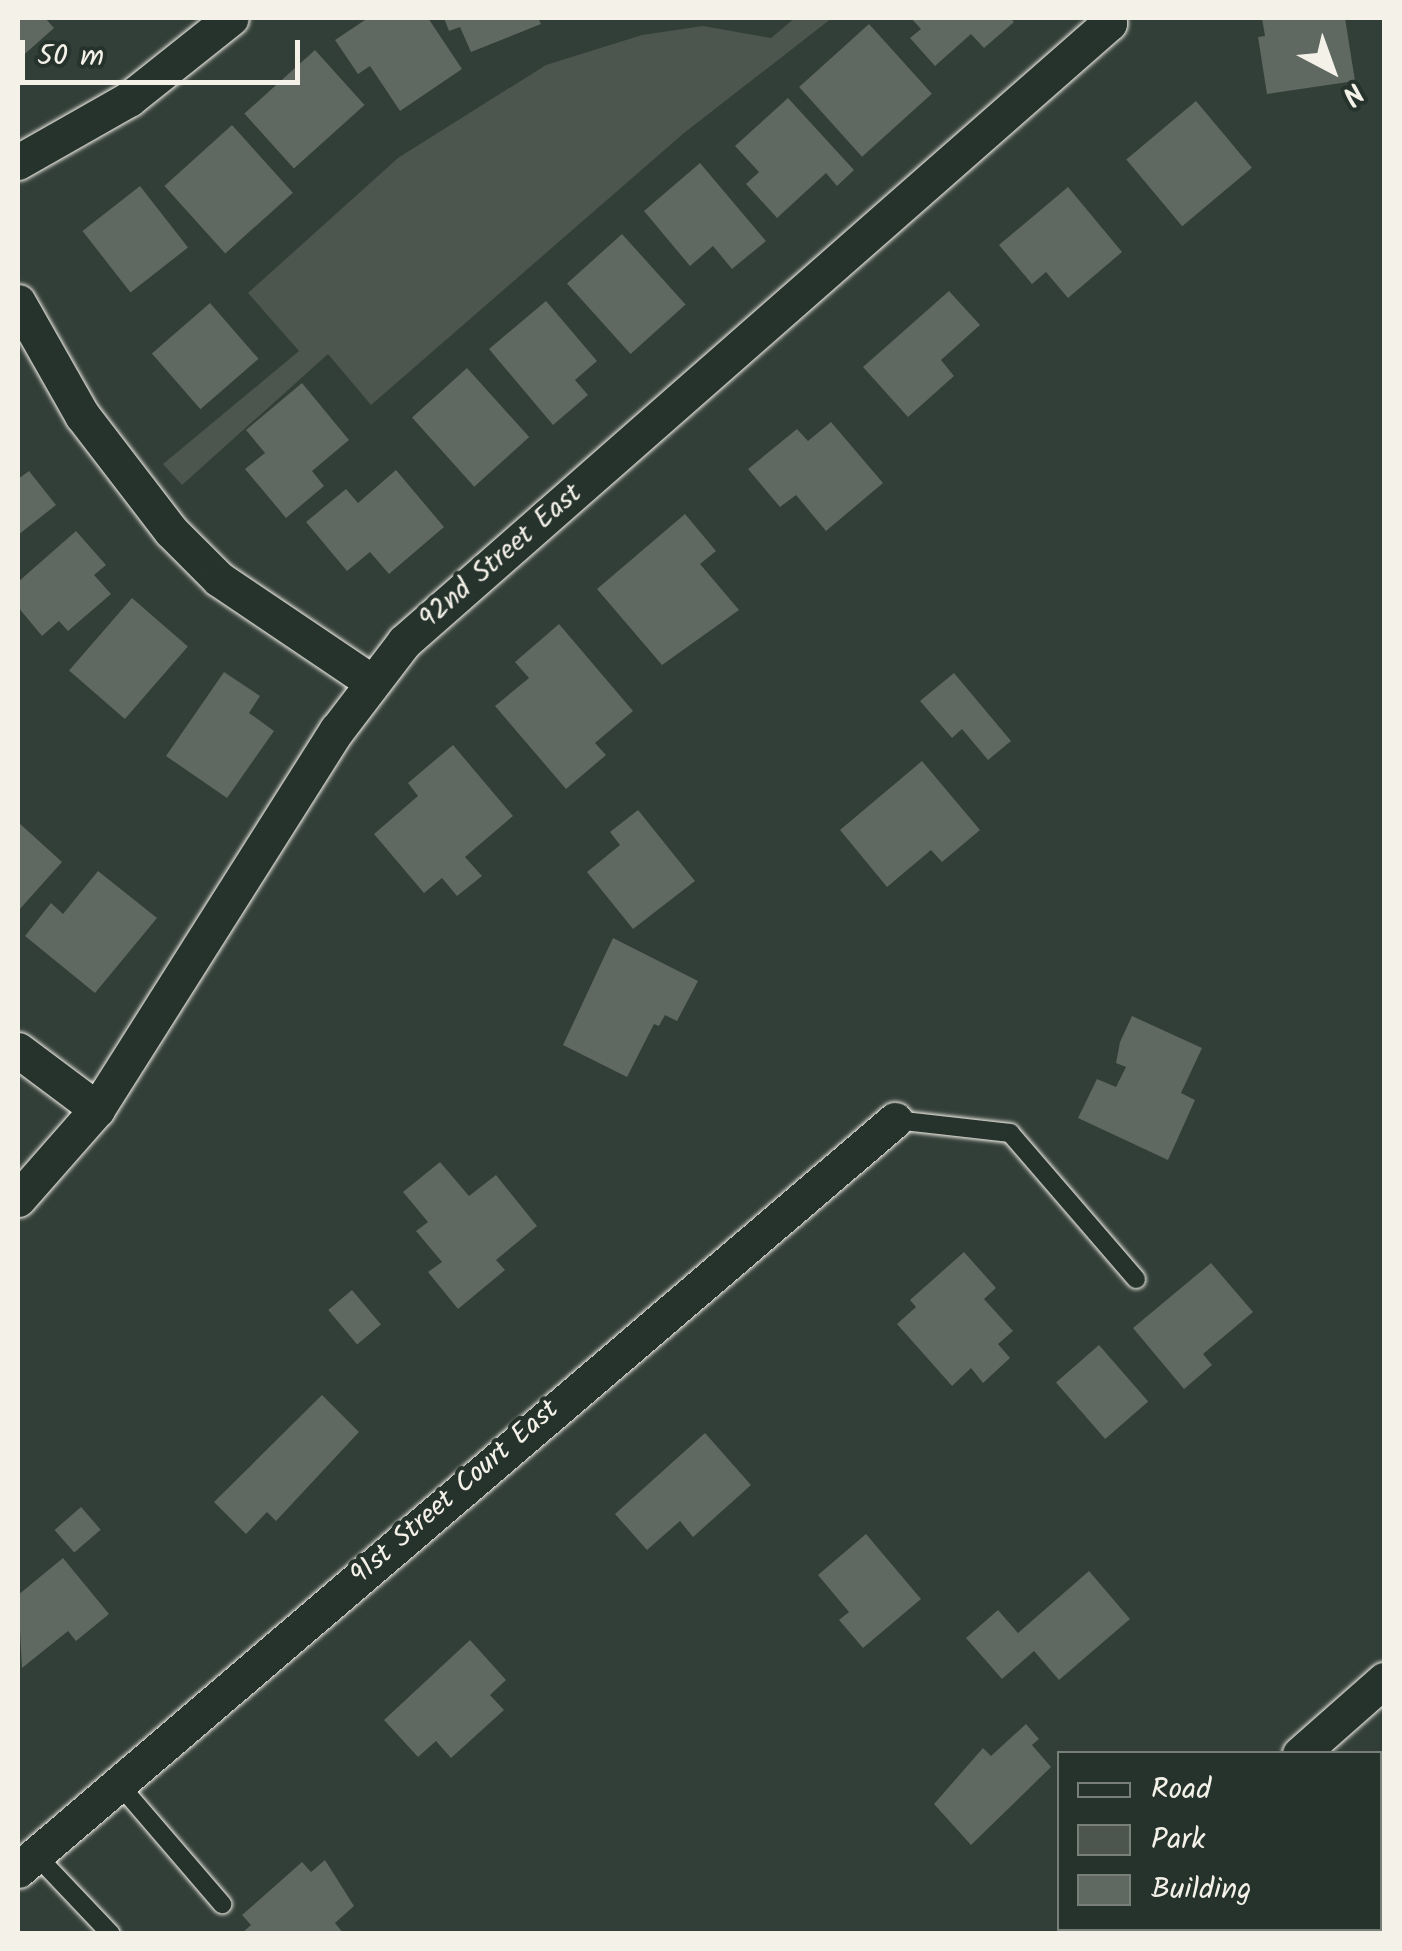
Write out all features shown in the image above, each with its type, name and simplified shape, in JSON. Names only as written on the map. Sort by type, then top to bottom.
[{"type":"street","points":[[18,162],[129,99],[231,18]]},
{"type":"street","name":"92nd Street East","points":[[18,1199],[97,1108],[370,680],[404,642],[1108,20]]},
{"type":"street","points":[[18,302],[82,414],[171,531],[219,579],[370,680]]},
{"type":"street","points":[[18,1050],[97,1108]]},
{"type":"street","name":"91st Street Court East","points":[[26,1862],[895,1120]]},
{"type":"street","points":[[1303,1751],[1384,1680]]},
{"type":"lane","points":[[895,1120],[1010,1133],[1136,1279]]},
{"type":"lane","points":[[118,1784],[222,1904]]},
{"type":"lane","points":[[26,1862],[111,1934]]},
{"type":"green space","points":[[795,18],[832,18],[684,133],[371,405],[328,354],[182,485],[163,464],[299,351],[248,293],[398,158],[546,65],[642,35],[703,26],[771,38]]},
{"type":"building","points":[[18,18],[45,18],[54,28],[18,60]]},
{"type":"building","points":[[368,18],[428,18],[462,69],[400,111],[370,66],[358,74],[335,40]]},
{"type":"building","points":[[444,18],[538,18],[541,24],[471,52],[460,27],[449,31]]},
{"type":"building","points":[[911,18],[1010,18],[1014,22],[984,48],[971,34],[935,66],[910,38],[921,29]]},
{"type":"building","points":[[1262,18],[1345,18],[1355,81],[1267,94],[1258,37],[1265,36]]},
{"type":"building","points":[[869,24],[932,94],[862,157],[799,87]]},
{"type":"building","points":[[315,50],[365,105],[294,169],[244,114]]},
{"type":"building","points":[[788,98],[854,170],[837,186],[826,173],[777,218],[746,184],[759,172],[735,146]]},
{"type":"building","points":[[1196,101],[1252,168],[1182,226],[1126,159]]},
{"type":"building","points":[[232,125],[293,193],[225,254],[164,186]]},
{"type":"building","points":[[700,163],[766,241],[732,269],[713,246],[690,266],[644,211]]},
{"type":"building","points":[[140,186],[188,247],[130,292],[82,231]]},
{"type":"building","points":[[1068,187],[1122,252],[1068,298],[1046,272],[1032,284],[999,245]]},
{"type":"building","points":[[622,234],[686,305],[631,354],[567,284]]},
{"type":"building","points":[[949,291],[980,325],[941,360],[954,376],[908,417],[863,367]]},
{"type":"building","points":[[546,301],[597,361],[575,380],[588,395],[553,425],[489,349]]},
{"type":"building","points":[[210,303],[259,359],[200,409],[152,354]]},
{"type":"building","points":[[467,368],[529,437],[474,487],[412,418]]},
{"type":"building","points":[[302,383],[349,440],[312,471],[324,486],[286,518],[245,469],[265,453],[246,430]]},
{"type":"building","points":[[831,422],[883,483],[826,531],[796,495],[780,507],[748,469],[797,429],[808,441]]},
{"type":"building","points":[[396,470],[444,527],[389,574],[370,552],[347,571],[306,522],[346,489],[358,503]]},
{"type":"building","points":[[29,471],[56,505],[18,535],[18,479]]},
{"type":"building","points":[[685,514],[716,551],[700,564],[739,610],[662,665],[597,589]]},
{"type":"building","points":[[76,531],[106,565],[94,575],[111,594],[68,631],[59,621],[42,636],[18,607],[18,582]]},
{"type":"building","points":[[132,598],[188,647],[125,719],[69,670]]},
{"type":"building","points":[[559,624],[633,711],[595,743],[606,755],[566,789],[495,706],[529,678],[515,662]]},
{"type":"building","points":[[224,672],[260,696],[249,713],[274,731],[227,798],[166,756]]},
{"type":"building","points":[[954,673],[1011,741],[988,760],[962,729],[952,738],[920,701]]},
{"type":"building","points":[[453,745],[513,816],[465,857],[482,876],[457,896],[442,878],[424,893],[374,834],[418,796],[408,783]]},
{"type":"building","points":[[922,761],[980,830],[942,862],[931,850],[887,887],[840,830]]},
{"type":"building","points":[[638,810],[695,881],[633,929],[587,872],[620,845],[610,832]]},
{"type":"building","points":[[18,822],[62,862],[18,911]]},
{"type":"building","points":[[98,871],[157,918],[95,993],[25,936],[51,903],[63,914]]},
{"type":"building","points":[[613,938],[698,981],[677,1021],[665,1015],[659,1026],[654,1024],[627,1077],[563,1045]]},
{"type":"building","points":[[1132,1016],[1202,1048],[1181,1093],[1195,1100],[1168,1160],[1078,1118],[1097,1079],[1116,1087],[1126,1067],[1116,1063],[1120,1042]]},
{"type":"building","points":[[440,1162],[469,1196],[496,1175],[537,1226],[496,1260],[505,1270],[458,1309],[428,1272],[442,1262],[416,1231],[428,1222],[403,1192]]},
{"type":"building","points":[[964,1252],[996,1288],[984,1299],[1013,1331],[998,1344],[1010,1358],[983,1383],[971,1368],[952,1386],[897,1324],[916,1307],[910,1300]]},
{"type":"building","points":[[1211,1263],[1253,1312],[1203,1354],[1212,1365],[1184,1389],[1133,1328]]},
{"type":"building","points":[[352,1290],[381,1324],[357,1344],[328,1310]]},
{"type":"building","points":[[1099,1345],[1148,1402],[1105,1439],[1056,1382]]},
{"type":"building","points":[[322,1395],[359,1432],[276,1521],[267,1512],[246,1534],[214,1502]]},
{"type":"building","points":[[705,1433],[751,1485],[693,1537],[680,1521],[647,1550],[615,1514]]},
{"type":"building","points":[[81,1507],[101,1530],[74,1553],[55,1530]]},
{"type":"building","points":[[866,1534],[921,1599],[863,1648],[839,1620],[849,1612],[818,1575]]},
{"type":"building","points":[[63,1558],[109,1614],[76,1641],[68,1631],[22,1668],[18,1595]]},
{"type":"building","points":[[1089,1571],[1130,1619],[1059,1680],[1034,1651],[1002,1679],[966,1638],[998,1610],[1018,1633]]},
{"type":"building","points":[[470,1640],[506,1680],[490,1695],[504,1710],[451,1758],[436,1741],[418,1757],[384,1720]]},
{"type":"building","points":[[1026,1724],[1039,1739],[1032,1745],[1051,1767],[971,1845],[934,1804],[983,1748],[991,1756]]},
{"type":"building","points":[[325,1860],[354,1906],[335,1923],[344,1934],[241,1934],[251,1925],[242,1915],[302,1862],[311,1872]]}]
